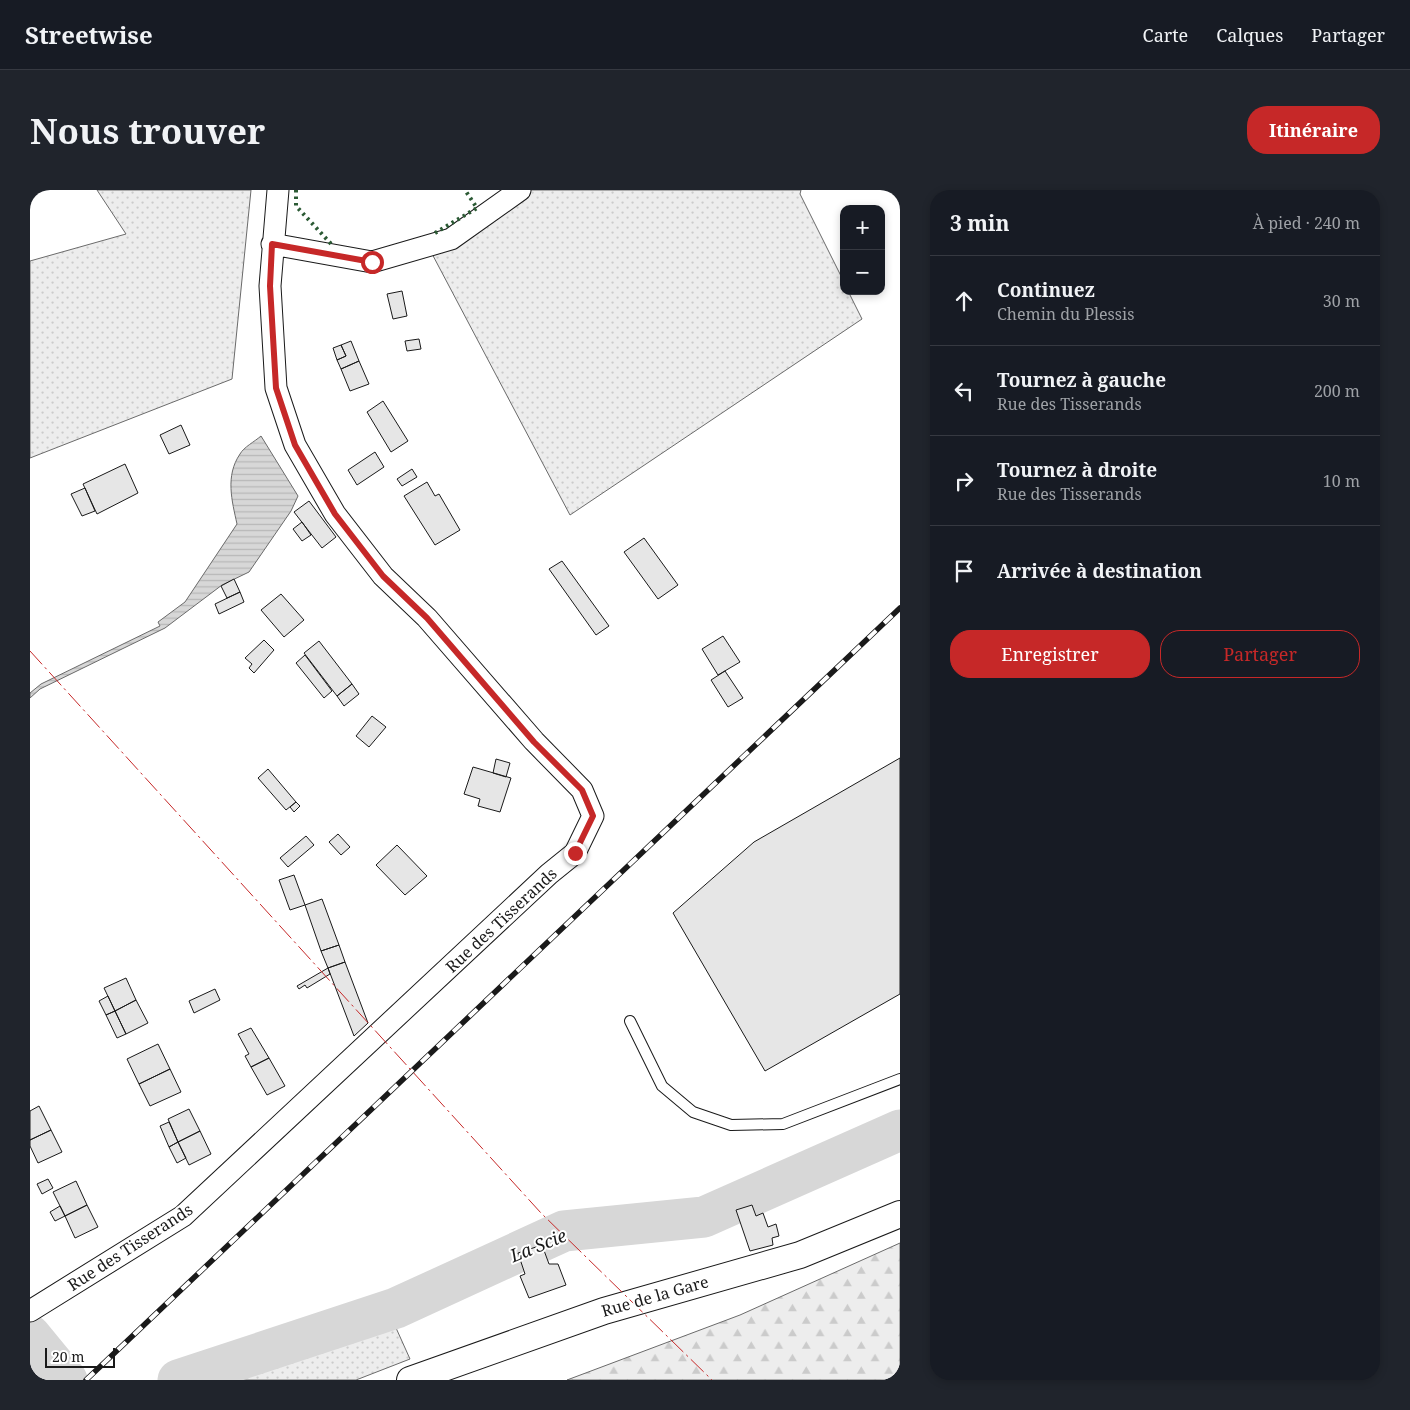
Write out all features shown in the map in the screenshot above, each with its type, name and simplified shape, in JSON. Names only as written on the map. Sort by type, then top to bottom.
[{"type":"street","name":"Rue des Tisserands","points":[[30,1311],[184,1216],[575,853],[593,816],[582,790],[534,742],[427,618],[383,576],[335,514],[295,445],[276,388],[270,286],[278,190]]},
{"type":"street","points":[[272,244],[372,262],[451,239],[520,190]]},
{"type":"street","name":"Rue de la Gare","points":[[410,1380],[604,1311],[800,1255],[900,1214]]},
{"type":"lane","points":[[630,1020],[662,1086],[693,1112],[731,1125],[783,1124],[900,1079]]},
{"type":"green space","points":[[97,190],[251,190],[232,379],[30,458],[30,261],[126,234]]},
{"type":"green space","points":[[509,190],[801,190],[800,194],[840,274],[840,295],[850,295],[862,319],[570,515],[430,250]]},
{"type":"green space","points":[[900,1243],[900,1380],[567,1380],[740,1315]]},
{"type":"green space","points":[[392,1319],[410,1359],[356,1380],[216,1380],[277,1352]]},
{"type":"shaded area","points":[[261,436],[298,496],[291,511],[249,572],[222,585],[165,628],[40,689],[30,698],[30,693],[41,684],[160,626],[158,622],[185,602],[237,524],[231,489],[232,471],[242,451]]},
{"type":"building","points":[[402,291],[407,316],[393,319],[387,294]]},
{"type":"building","points":[[419,339],[421,349],[407,351],[405,341]]},
{"type":"building","points":[[351,341],[359,361],[341,369],[337,360],[346,356],[341,345]]},
{"type":"building","points":[[341,345],[346,356],[337,360],[333,348]]},
{"type":"building","points":[[359,361],[369,384],[350,391],[341,369]]},
{"type":"building","points":[[383,401],[408,441],[391,452],[367,412]]},
{"type":"building","points":[[181,425],[190,445],[169,454],[160,435]]},
{"type":"building","points":[[375,452],[384,467],[357,485],[348,470]]},
{"type":"building","points":[[125,464],[138,493],[97,514],[83,484]]},
{"type":"building","points":[[412,469],[417,477],[402,486],[397,479]]},
{"type":"building","points":[[427,482],[435,496],[439,494],[460,530],[435,545],[404,496]]},
{"type":"building","points":[[85,488],[95,511],[82,516],[71,494]]},
{"type":"building","points":[[309,501],[336,537],[322,548],[294,512]]},
{"type":"building","points":[[302,522],[311,535],[302,541],[293,529]]},
{"type":"building","points":[[644,538],[678,585],[658,599],[624,552]]},
{"type":"building","points":[[562,561],[609,626],[596,635],[549,569]]},
{"type":"building","points":[[234,579],[240,592],[227,598],[221,586]]},
{"type":"building","points":[[240,592],[244,602],[219,614],[215,604]]},
{"type":"building","points":[[281,594],[304,620],[284,637],[261,610]]},
{"type":"building","points":[[723,636],[740,662],[718,675],[702,649]]},
{"type":"building","points":[[264,640],[274,650],[254,673],[249,668],[252,664],[245,658]]},
{"type":"building","points":[[319,641],[352,684],[337,696],[304,653]]},
{"type":"building","points":[[305,655],[332,691],[324,698],[296,663]]},
{"type":"building","points":[[725,671],[743,698],[728,707],[711,680]]},
{"type":"building","points":[[352,684],[359,694],[344,706],[337,696]]},
{"type":"building","points":[[372,716],[386,727],[369,747],[356,736]]},
{"type":"building","points":[[900,758],[900,994],[765,1071],[673,913],[754,842]]},
{"type":"building","points":[[496,759],[510,763],[506,777],[493,773]]},
{"type":"building","points":[[473,767],[511,778],[500,812],[478,806],[480,799],[464,794]]},
{"type":"building","points":[[268,769],[296,802],[286,810],[258,778]]},
{"type":"building","points":[[296,802],[300,806],[294,812],[290,807]]},
{"type":"building","points":[[338,834],[350,847],[341,855],[329,842]]},
{"type":"building","points":[[306,836],[314,845],[288,867],[280,858]]},
{"type":"building","points":[[397,845],[427,876],[405,895],[376,865]]},
{"type":"building","points":[[294,875],[305,905],[290,910],[279,880]]},
{"type":"building","points":[[322,899],[339,945],[321,951],[305,905]]},
{"type":"building","points":[[339,945],[345,962],[328,968],[321,951]]},
{"type":"building","points":[[345,962],[368,1023],[354,1036],[328,968]]},
{"type":"building","points":[[328,968],[330,974],[307,988],[305,985],[299,989],[297,986]]},
{"type":"building","points":[[126,978],[136,1000],[115,1011],[104,988]]},
{"type":"building","points":[[215,989],[220,1000],[194,1013],[189,1001]]},
{"type":"building","points":[[108,996],[115,1011],[106,1015],[99,1001]]},
{"type":"building","points":[[136,1000],[148,1023],[126,1034],[115,1011]]},
{"type":"building","points":[[115,1011],[126,1034],[117,1038],[106,1015]]},
{"type":"building","points":[[251,1028],[269,1058],[251,1067],[245,1056],[249,1054],[238,1034]]},
{"type":"building","points":[[158,1044],[170,1069],[139,1084],[127,1059]]},
{"type":"building","points":[[269,1058],[285,1086],[267,1095],[251,1067]]},
{"type":"building","points":[[170,1069],[181,1092],[150,1106],[139,1084]]},
{"type":"building","points":[[39,1106],[51,1130],[30,1140],[30,1111]]},
{"type":"building","points":[[189,1109],[200,1131],[178,1142],[168,1119]]},
{"type":"building","points":[[169,1122],[178,1142],[169,1147],[160,1126]]},
{"type":"building","points":[[51,1130],[62,1152],[38,1163],[30,1146],[30,1140]]},
{"type":"building","points":[[200,1131],[211,1154],[189,1165],[178,1142]]},
{"type":"building","points":[[178,1142],[186,1158],[177,1163],[169,1147]]},
{"type":"building","points":[[48,1179],[53,1188],[42,1194],[37,1184]]},
{"type":"building","points":[[76,1181],[87,1205],[65,1216],[53,1192]]},
{"type":"building","points":[[87,1205],[98,1227],[75,1238],[65,1216]]},
{"type":"building","points":[[752,1205],[756,1216],[763,1213],[768,1227],[776,1224],[779,1236],[772,1238],[773,1245],[750,1251],[736,1210]]},
{"type":"building","points":[[60,1206],[65,1216],[55,1221],[50,1212]]},
{"type":"building","points":[[542,1245],[549,1264],[558,1264],[566,1285],[529,1298],[520,1276],[525,1274],[518,1253]]},
{"type":"waterway","name":"La Scie","points":[[178,1380],[396,1308],[564,1231],[704,1217],[900,1130]]},
{"type":"waterway","name":"La Scie","points":[[30,1335],[67,1380]]},
{"type":"railway","points":[[86,1380],[900,608]]},
{"type":"hedge","points":[[296,190],[296,206],[333,246]]},
{"type":"hedge","points":[[435,233],[477,208],[465,190]]},
{"type":"power","points":[[30,651],[541,1213],[712,1380]]},
{"type":"route","points":[[372,262],[272,244],[270,286],[276,388],[295,445],[335,514],[383,576],[427,618],[534,742],[582,790],[593,816],[575,853]]}]
